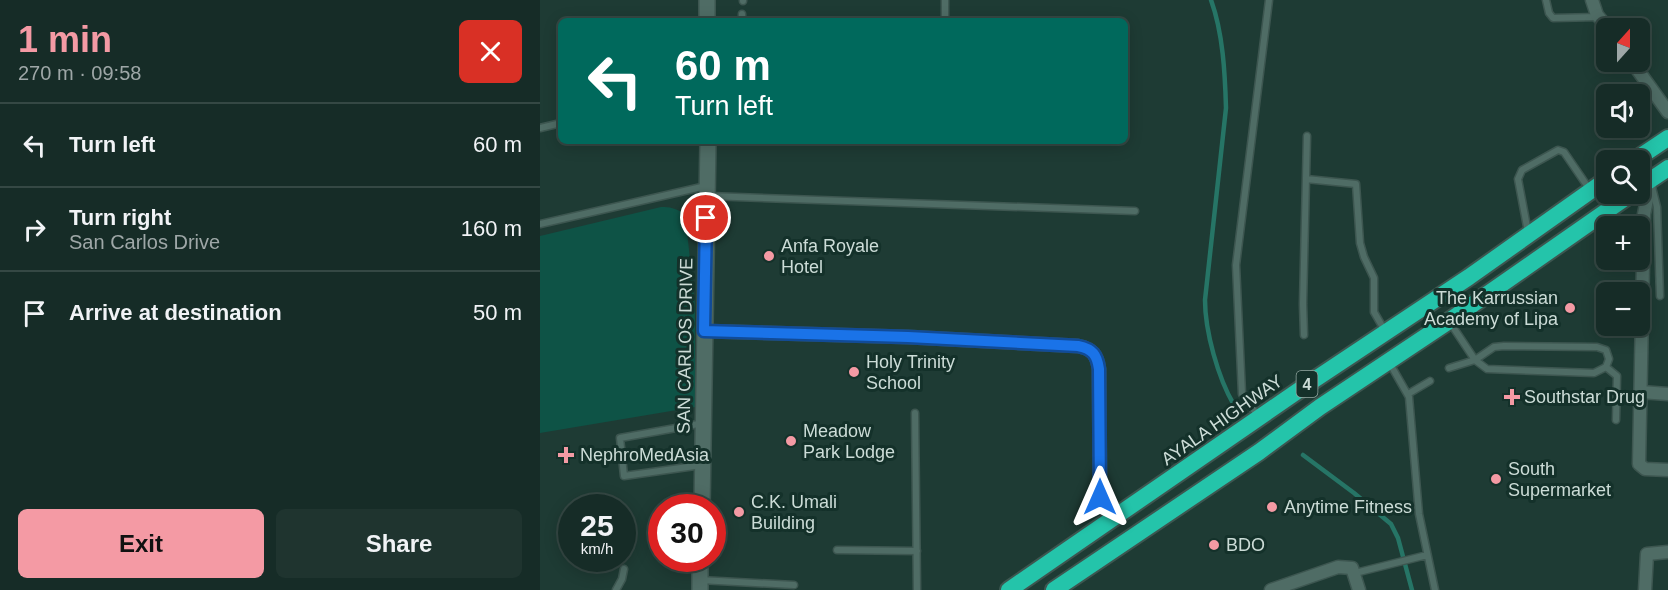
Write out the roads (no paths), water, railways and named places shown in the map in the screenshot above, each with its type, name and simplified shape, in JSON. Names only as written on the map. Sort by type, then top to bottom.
[{"type":"highway","points":[[1650,150],[1668,138]]},
{"type":"highway","points":[[1650,176],[1668,168]]},
{"type":"highway","name":"AYALA HIGHWAY","points":[[1009,590],[1596,187]]},
{"type":"highway","name":"4","points":[[1054,590],[1259,452],[1617,204]]},
{"type":"highway","points":[[1243,429],[1259,452]]},
{"type":"street","points":[[707,0],[707,18]]},
{"type":"street","points":[[1592,0],[1599,17]]},
{"type":"street","points":[[1639,72],[1668,112]]},
{"type":"street","name":"SAN CARLOS DRIVE","points":[[703,494],[708,144]]},
{"type":"street","points":[[1646,204],[1644,214],[1639,464],[1646,469],[1668,470]]},
{"type":"street","points":[[704,331],[908,337],[1089,348],[1098,357],[1099,369],[1100,497],[1112,518]]},
{"type":"street","points":[[1641,392],[1668,394]]},
{"type":"street","points":[[1645,590],[1647,554],[1668,552]]},
{"type":"street","points":[[1271,590],[1338,567],[1352,568],[1359,590]]},
{"type":"lane","points":[[945,0],[945,18]]},
{"type":"lane","points":[[1259,418],[1242,394],[1236,265],[1269,0]]},
{"type":"lane","points":[[1546,0],[1549,13],[1553,18],[1599,17]]},
{"type":"lane","points":[[540,128],[558,124]]},
{"type":"lane","points":[[1304,335],[1307,135]]},
{"type":"lane","points":[[1528,235],[1518,178],[1522,170],[1558,150],[1564,152],[1591,191]]},
{"type":"lane","points":[[1306,179],[1356,184],[1360,243],[1374,278],[1374,312],[1386,333]]},
{"type":"lane","points":[[1650,188],[1655,194],[1657,207],[1660,296]]},
{"type":"lane","points":[[540,224],[707,191],[1135,211]]},
{"type":"lane","points":[[1449,321],[1475,360],[1482,367],[1491,370],[1594,373],[1606,367]]},
{"type":"lane","points":[[1449,368],[1475,360],[1496,346],[1597,347],[1606,350],[1608,354],[1606,367]]},
{"type":"lane","points":[[1389,361],[1408,394],[1418,507],[1435,590]]},
{"type":"lane","points":[[1606,367],[1617,376],[1616,420]]},
{"type":"lane","points":[[1408,394],[1430,381]]},
{"type":"lane","points":[[915,413],[917,590]]},
{"type":"lane","points":[[704,423],[620,438],[624,476],[704,464]]},
{"type":"lane","points":[[837,550],[917,551]]},
{"type":"lane","points":[[1355,573],[1426,555]]},
{"type":"lane","points":[[616,590],[623,572]]},
{"type":"lane","points":[[700,585],[794,585]]},
{"type":"waterway","points":[[1211,0],[1221,39],[1226,108],[1205,300],[1210,340],[1218,368],[1234,405]]},
{"type":"waterway","points":[[1303,455],[1391,524],[1398,538],[1412,590]]},
{"type":"place","name":"Anfa Royale Hotel","points":[[769,256]]},
{"type":"place","name":"The Karrussian Academy of Lipa","points":[[1570,308]]},
{"type":"place","name":"Holy Trinity School","points":[[854,372]]},
{"type":"place","name":"Southstar Drug","points":[[1512,397]]},
{"type":"place","name":"Meadow Park Lodge","points":[[791,441]]},
{"type":"place","name":"NephroMedAsia","points":[[566,455]]},
{"type":"place","name":"South Supermarket","points":[[1496,479]]},
{"type":"place","name":"Anytime Fitness","points":[[1272,507]]},
{"type":"place","name":"C.K. Umali Building","points":[[739,512]]},
{"type":"place","name":"BDO","points":[[1214,545]]}]
